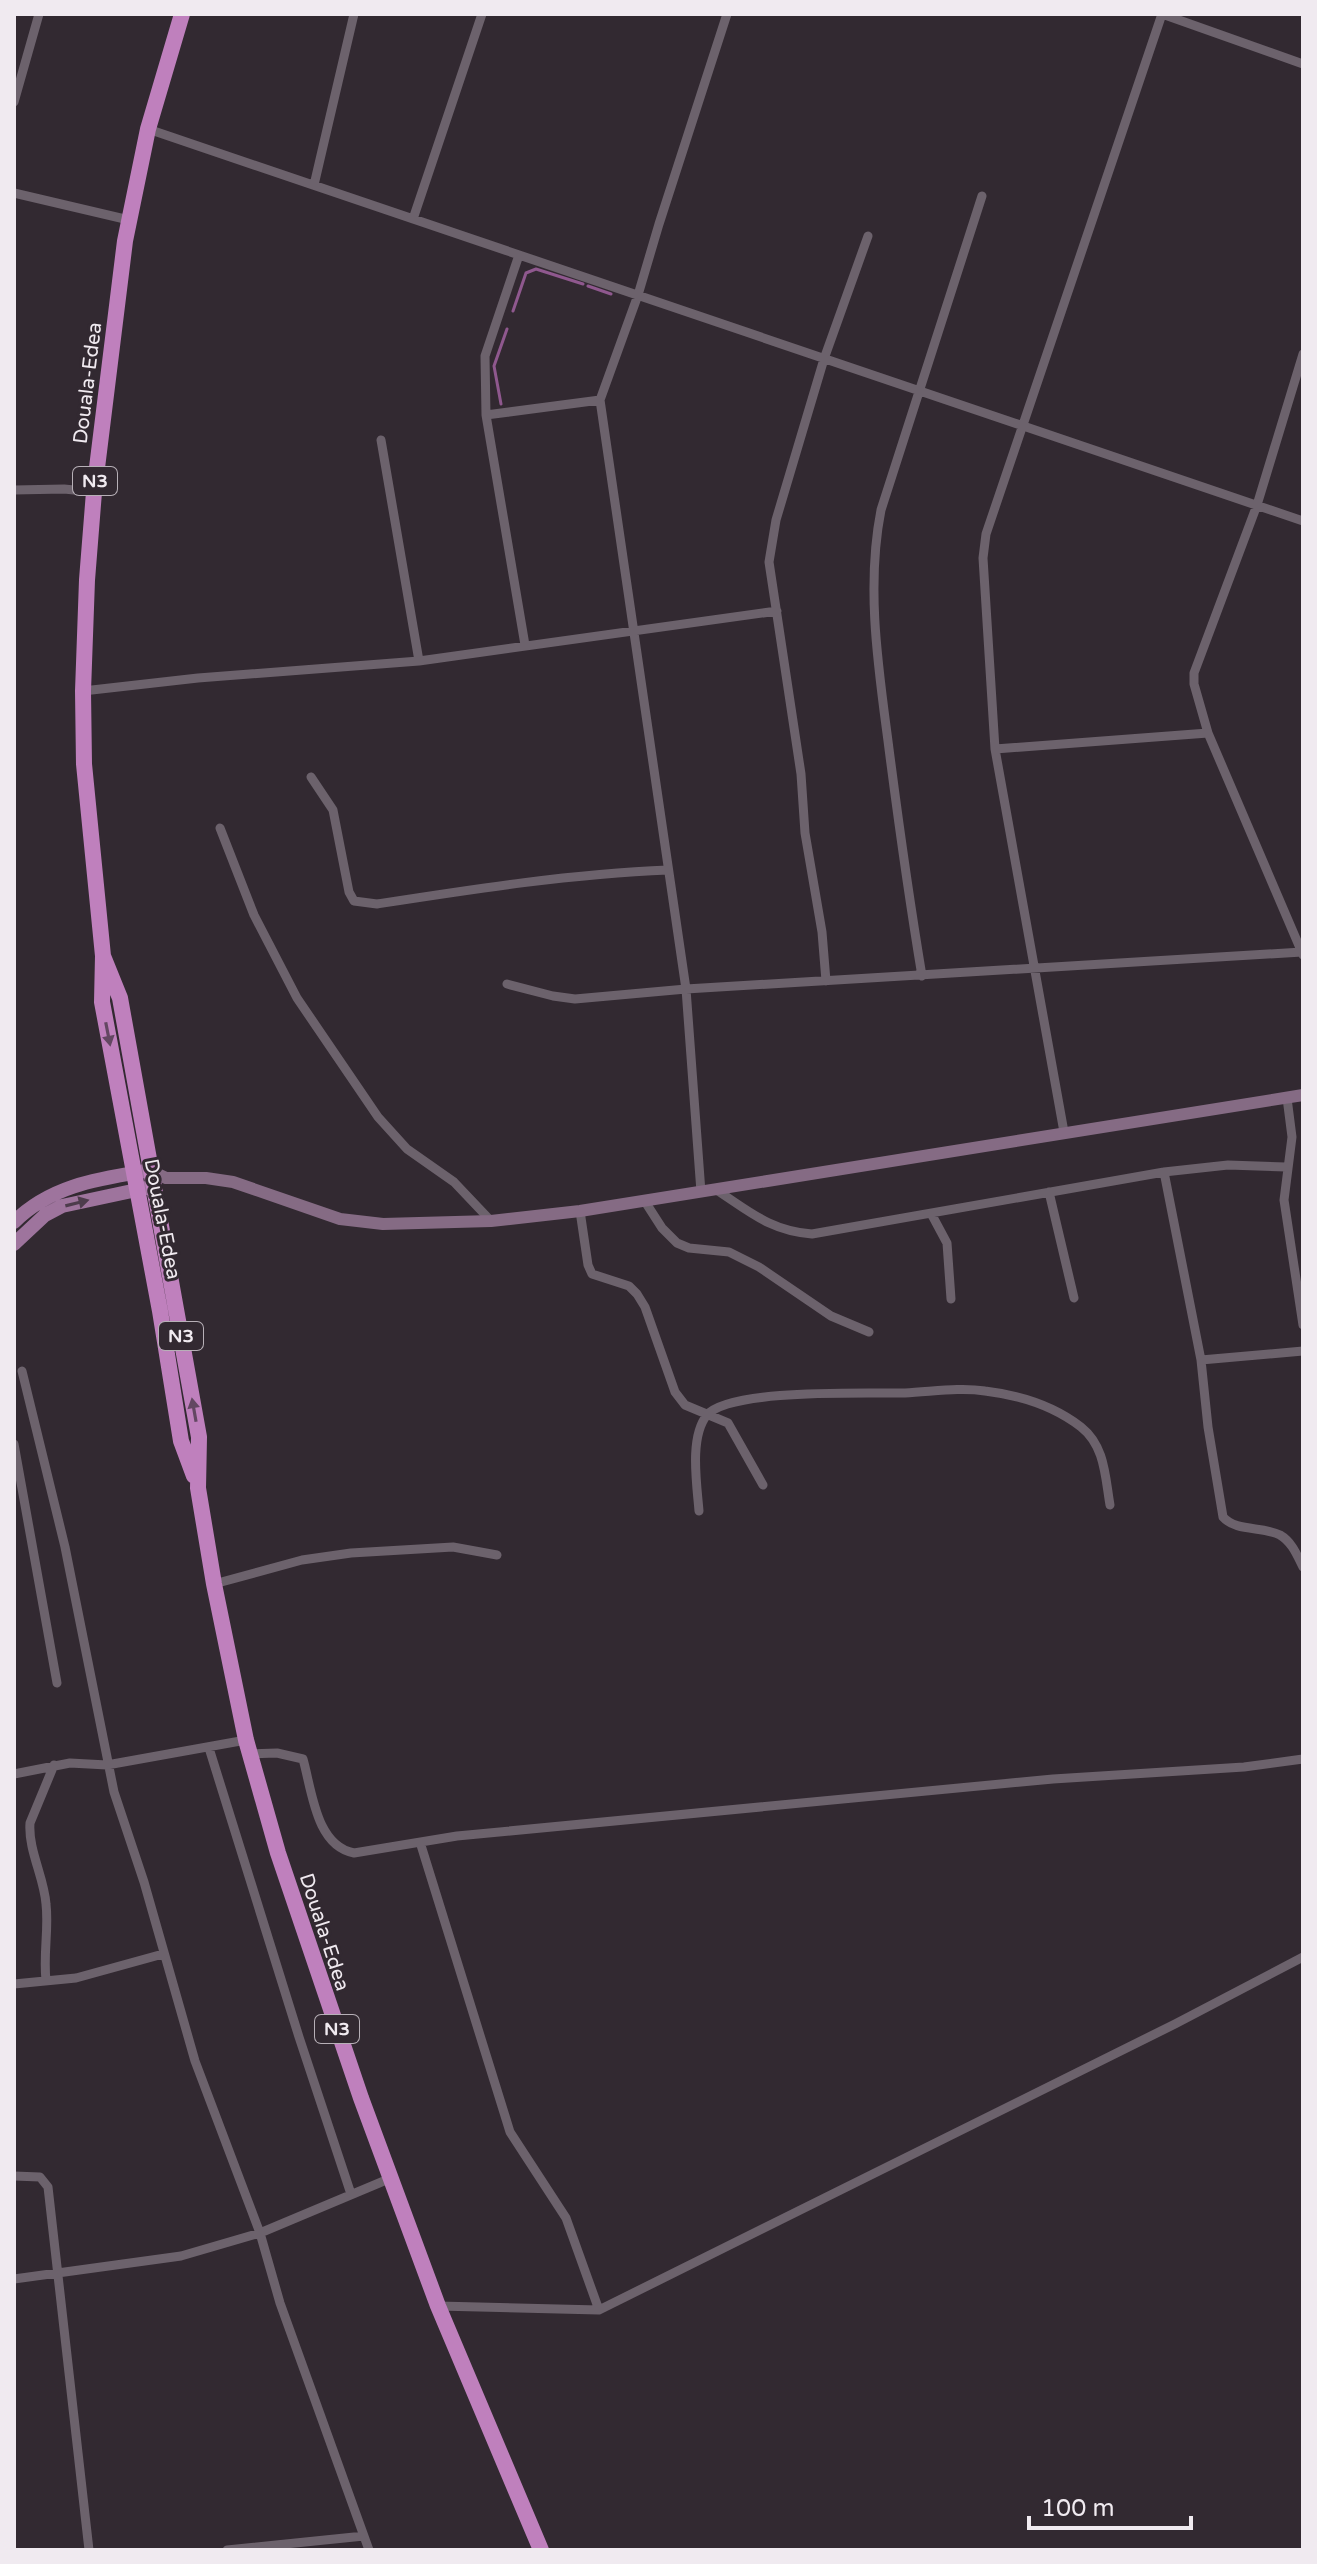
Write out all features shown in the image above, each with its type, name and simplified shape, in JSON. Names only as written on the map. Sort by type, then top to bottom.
[{"type":"highway","name":"Douala-Edea","points":[[182,14],[148,129],[129,220],[94,492],[87,580],[84,764],[103,956],[120,998],[148,1179],[199,1437],[198,1488],[214,1584],[248,1747],[316,1968],[391,2178],[438,2306],[541,2550]]},
{"type":"main road","points":[[14,1222],[27,1209],[55,1192],[148,1179],[206,1178],[233,1182],[340,1219],[383,1224],[491,1221],[580,1211],[1303,1095]]},
{"type":"main road","points":[[14,1244],[45,1215],[62,1206],[148,1179]]},
{"type":"street","points":[[14,102],[39,14]]},
{"type":"street","points":[[314,185],[354,14]]},
{"type":"street","points":[[413,219],[482,14]]},
{"type":"street","points":[[701,1192],[686,989],[600,400],[638,295],[727,14]]},
{"type":"street","points":[[1064,1132],[995,749],[983,558],[986,534],[1162,14],[1303,64]]},
{"type":"street","points":[[148,129],[1303,521]]},
{"type":"street","points":[[14,193],[129,220]]},
{"type":"street","points":[[922,976],[881,685],[873,585],[875,541],[881,510],[982,196]]},
{"type":"street","points":[[826,981],[822,932],[805,833],[801,774],[769,562],[771,542],[824,359],[868,236]]},
{"type":"street","points":[[519,255],[485,356],[486,415],[525,645]]},
{"type":"street","points":[[507,984],[575,999],[1036,967],[1302,954],[1208,733],[1194,684],[1194,673],[1257,505],[1303,354]]},
{"type":"street","points":[[486,415],[600,400]]},
{"type":"street","points":[[381,440],[419,661]]},
{"type":"street","points":[[14,490],[94,492]]},
{"type":"street","points":[[83,691],[198,678],[419,661],[777,611]]},
{"type":"street","points":[[995,749],[1208,733]]},
{"type":"street","points":[[311,777],[333,810],[349,892],[354,901],[361,904],[600,873],[668,870]]},
{"type":"street","points":[[220,828],[254,915],[297,998],[378,1117],[407,1149],[454,1182],[491,1221]]},
{"type":"street","points":[[1287,1098],[1292,1137],[1284,1200],[1299,1271],[1303,1325]]},
{"type":"street","points":[[715,1189],[767,1224],[788,1233],[812,1234],[1164,1172],[1228,1165],[1286,1167]]},
{"type":"street","points":[[1164,1172],[1201,1360],[1223,1517],[1232,1524],[1278,1534],[1295,1550],[1303,1567]]},
{"type":"street","points":[[1049,1192],[1074,1298]]},
{"type":"street","points":[[644,1200],[662,1228],[677,1243],[689,1248],[729,1252],[759,1267],[831,1316],[869,1332]]},
{"type":"street","points":[[580,1211],[592,1274],[629,1286],[637,1294],[645,1307],[675,1392],[685,1405],[728,1423],[763,1485]]},
{"type":"street","points":[[932,1215],[947,1243],[951,1299]]},
{"type":"street","points":[[1201,1360],[1303,1351]]},
{"type":"street","points":[[22,1371],[65,1547],[107,1765],[195,2061],[260,2233],[280,2303],[369,2550]]},
{"type":"street","points":[[699,1511],[695,1462],[698,1437],[708,1413],[746,1400],[817,1392],[859,1394],[982,1390],[1027,1400],[1057,1412],[1098,1444],[1110,1505]]},
{"type":"street","points":[[14,1444],[57,1683]]},
{"type":"street","points":[[214,1584],[302,1560],[351,1553],[453,1547],[497,1555]]},
{"type":"street","points":[[14,1774],[54,1765],[107,1765],[209,1748],[248,1747],[303,1759],[323,1830],[342,1850],[354,1853],[457,1836],[1053,1779],[1244,1767],[1303,1759]]},
{"type":"street","points":[[209,1748],[351,2194]]},
{"type":"street","points":[[46,1980],[47,1908],[29,1833],[30,1823],[54,1765]]},
{"type":"street","points":[[420,1842],[510,2132],[566,2218],[599,2310]]},
{"type":"street","points":[[14,1984],[76,1978],[163,1954]]},
{"type":"street","points":[[438,2306],[599,2310],[1175,2024],[1303,1957]]},
{"type":"street","points":[[14,2176],[40,2177],[48,2187],[89,2550]]},
{"type":"street","points":[[14,2279],[181,2256],[260,2233],[391,2178]]},
{"type":"street","points":[[227,2550],[364,2536]]},
{"type":"waterway","points":[[513,311],[526,273],[536,269],[583,284]]},
{"type":"waterway","points":[[588,286],[611,294]]},
{"type":"waterway","points":[[501,404],[494,366],[507,329]]}]
